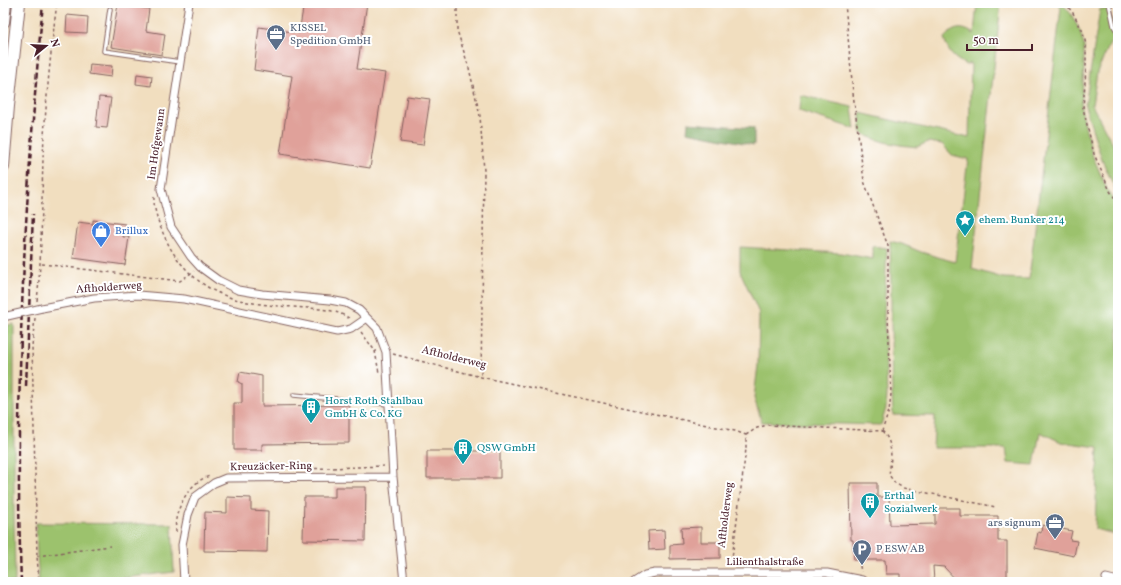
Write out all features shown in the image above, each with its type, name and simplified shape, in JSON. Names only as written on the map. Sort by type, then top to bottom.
[{"type":"highway","points":[[3,22],[5,3]]},
{"type":"highway","points":[[3,167],[19,3]]},
{"type":"street","name":"Im Hofgewann","points":[[189,3],[161,189],[171,226],[191,257],[200,266],[218,280],[238,290],[346,303],[359,310],[367,318]]},
{"type":"street","name":"Aftholderweg","points":[[3,317],[39,305],[94,298],[138,295],[184,299],[337,332],[351,329],[367,318]]},
{"type":"street","points":[[367,318],[377,328],[386,352],[393,477],[404,582]]},
{"type":"street","name":"Kreuzäcker-Ring","points":[[184,582],[182,545],[188,516],[195,497],[214,483],[226,478],[393,477]]},
{"type":"street","name":"Lilienthalstraße","points":[[634,582],[645,575],[655,573],[827,573],[862,580],[865,582]]},
{"type":"street","points":[[1106,578],[1118,581]]},
{"type":"lane","points":[[1109,3],[1114,26],[1118,33]]},
{"type":"lane","points":[[110,9],[104,51],[180,62]]},
{"type":"lane","points":[[294,396],[388,404]]},
{"type":"path","points":[[39,305],[44,137],[50,56],[57,3]]},
{"type":"path","points":[[457,3],[457,30],[469,68],[480,116],[484,171],[481,377]]},
{"type":"path","points":[[845,3],[853,93],[864,181],[888,246],[888,316],[891,394],[889,411],[882,431]]},
{"type":"path","points":[[1065,3],[1082,30],[1086,44],[1083,108],[1094,154],[1110,191],[1118,203]]},
{"type":"path","name":"Aftholderweg","points":[[155,194],[154,200],[159,224],[181,264],[190,274],[208,288],[228,297],[250,303],[328,309],[347,317],[356,325],[375,351],[386,352],[481,377],[728,429],[746,435],[746,449],[730,573]]},
{"type":"path","points":[[41,264],[180,280],[200,266]]},
{"type":"path","points":[[36,316],[32,346],[37,556],[39,582]]},
{"type":"path","points":[[746,435],[757,428],[767,425],[882,431],[887,435],[890,443],[891,462],[889,475],[899,486],[996,507]]},
{"type":"path","points":[[302,469],[385,466]]},
{"type":"path","points":[[176,535],[176,520],[180,505],[186,494],[195,484],[206,477],[212,476]]},
{"type":"path","points":[[37,556],[110,546]]},
{"type":"green space","points":[[977,3],[1001,3],[972,269],[1003,278],[1029,279],[1061,7],[1057,3],[1062,3],[1071,14],[1080,31],[1084,45],[1081,108],[1092,154],[1108,192],[1118,207],[1118,535],[1095,529],[1098,447],[1061,442],[1040,432],[1034,465],[1008,463],[1006,448],[933,448],[935,416],[893,415],[890,241],[955,262],[968,159],[952,155],[942,144],[928,142],[917,147],[884,142],[869,137],[861,132],[860,113],[969,138],[971,63],[966,65],[957,60],[949,51],[944,38],[951,32],[958,29],[970,31],[974,34]]},
{"type":"green space","points":[[1100,9],[1108,9],[1115,33],[1097,72],[1092,105],[1118,154],[1118,195],[1102,160],[1085,106]]},
{"type":"green space","points":[[800,95],[852,107],[855,129],[799,111]]},
{"type":"green space","points":[[688,123],[754,128],[754,145],[687,132]]},
{"type":"green space","points":[[873,246],[887,248],[884,316],[887,395],[886,408],[881,425],[762,422],[754,398],[758,365],[759,313],[740,271],[740,247],[841,253],[873,259]]},
{"type":"green space","points":[[14,324],[15,582],[3,582],[3,326]]},
{"type":"green space","points":[[36,523],[172,524],[174,572],[90,582],[39,582]]},
{"type":"building","points":[[304,3],[367,3],[357,69],[385,73],[370,168],[280,154],[292,76],[254,70],[259,27],[299,33]]},
{"type":"building","points":[[118,4],[149,9],[146,31],[165,34],[162,55],[111,47]]},
{"type":"building","points":[[67,15],[88,17],[87,33],[66,32]]},
{"type":"building","points":[[90,64],[112,66],[111,77],[89,74]]},
{"type":"building","points":[[137,74],[152,76],[151,86],[136,84]]},
{"type":"building","points":[[407,96],[430,99],[423,145],[400,142]]},
{"type":"building","points":[[99,97],[111,98],[107,128],[96,127]]},
{"type":"building","name":"Brillux","points":[[93,220],[125,224],[123,237],[129,237],[125,265],[73,258],[78,222],[93,224]]},
{"type":"building","points":[[240,372],[262,376],[262,406],[349,405],[349,443],[262,444],[262,450],[234,450],[234,403],[242,403],[242,384],[238,382]]},
{"type":"building","name":"QSW GmbH","points":[[427,451],[500,451],[500,478],[427,478]]},
{"type":"building","points":[[850,483],[877,483],[877,497],[889,497],[890,525],[935,524],[935,508],[960,508],[960,516],[998,516],[998,541],[1007,541],[1007,582],[958,582],[944,567],[933,566],[934,582],[900,582],[900,574],[886,574],[885,560],[854,560],[853,540],[851,540]]},
{"type":"building","points":[[335,487],[366,487],[365,541],[303,540],[304,497],[335,497]]},
{"type":"building","points":[[227,497],[251,498],[251,510],[268,511],[267,552],[204,551],[205,512],[227,513]]},
{"type":"building","name":"ars signum","points":[[1042,525],[1072,531],[1070,540],[1077,541],[1074,556],[1035,548],[1038,532],[1041,533]]},
{"type":"building","points":[[701,527],[701,542],[720,542],[720,558],[670,559],[670,545],[682,544],[681,528]]},
{"type":"building","points":[[664,530],[665,549],[649,550],[648,531]]},
{"type":"railway","points":[[21,582],[19,510],[20,365],[26,220],[43,3]]},
{"type":"railway","points":[[26,386],[33,214]]},
{"type":"place","name":"KISSEL Spedition GmbH","points":[[276,51]]},
{"type":"place","name":"ehem. Bunker 214","points":[[965,237]]},
{"type":"place","name":"Brillux","points":[[101,248]]},
{"type":"place","name":"Horst Roth Stahlbau GmbH & Co. KG","points":[[311,424]]},
{"type":"place","name":"QSW GmbH","points":[[463,465]]},
{"type":"place","name":"Erthal Sozialwerk","points":[[870,519]]},
{"type":"place","name":"ars signum","points":[[1055,540]]},
{"type":"place","name":"P ESW AB","points":[[862,566]]}]
